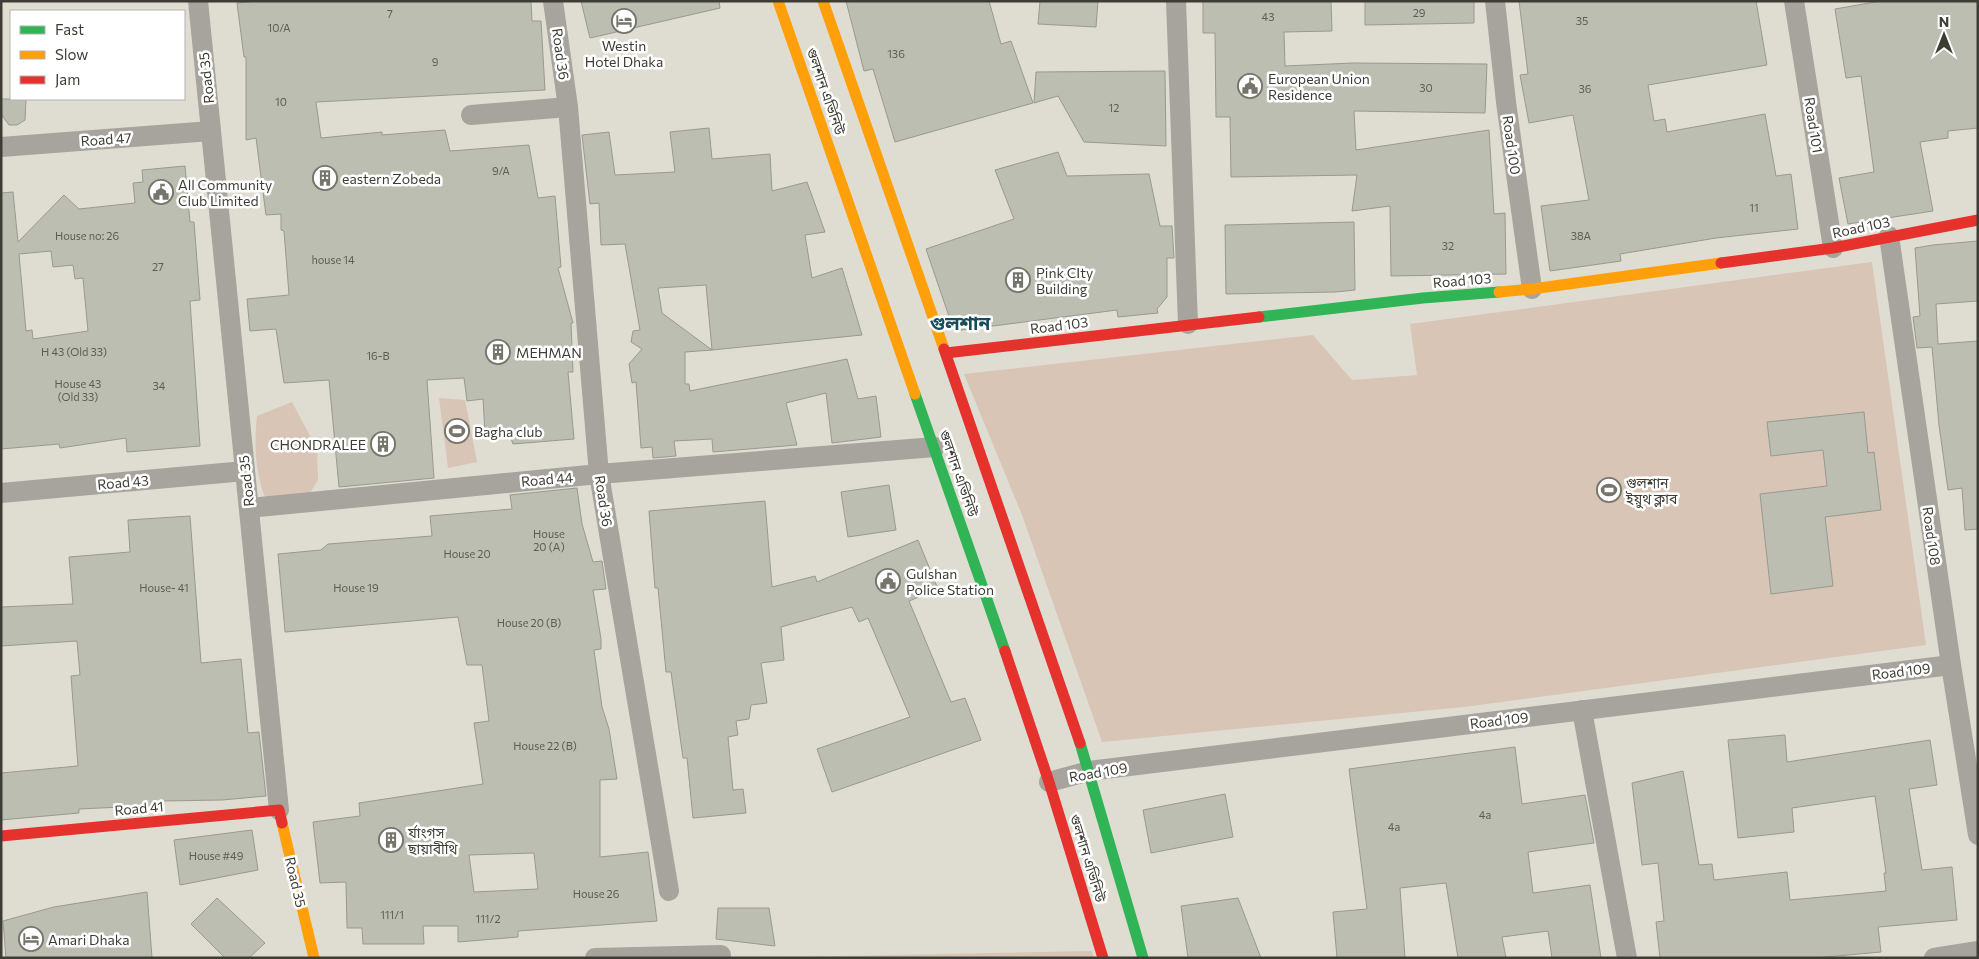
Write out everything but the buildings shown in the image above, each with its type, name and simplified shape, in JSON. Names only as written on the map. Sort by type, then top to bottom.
[{"type":"main road","name":"গুলশান এভিনিউ","points":[[778,1],[935,447],[1049,782],[1102,958]]},
{"type":"main road","name":"গুলশান এভিনিউ","points":[[823,1],[1089,771],[1143,958]]},
{"type":"main road","name":"Road 103","points":[[946,354],[1188,324],[1423,298],[1532,289],[1833,248],[1978,220]]},
{"type":"main road","name":"Road 41","points":[[1,836],[279,810]]},
{"type":"main road","name":"Road 35","points":[[279,810],[314,958]]},
{"type":"street","name":"Road 35","points":[[198,1],[279,810]]},
{"type":"street","name":"Road 36","points":[[553,1],[568,107],[599,474],[669,891]]},
{"type":"street","points":[[1176,1],[1188,324]]},
{"type":"street","name":"Road 100","points":[[1495,1],[1506,102],[1532,289]]},
{"type":"street","name":"Road 101","points":[[1794,1],[1833,248]]},
{"type":"street","points":[[471,115],[568,107]]},
{"type":"street","name":"Road 47","points":[[1,147],[211,131]]},
{"type":"street","name":"Road 108","points":[[1888,236],[1978,835]]},
{"type":"street","name":"Road 44","points":[[249,508],[599,474],[935,447]]},
{"type":"street","name":"Road 43","points":[[1,493],[245,471]]},
{"type":"street","name":"Road 109","points":[[1049,782],[1089,771],[1951,665]]},
{"type":"street","points":[[1582,710],[1627,958]]},
{"type":"street","points":[[1934,958],[1978,951]]},
{"type":"street","points":[[595,958],[721,955]]},
{"type":"shaded area","points":[[1872,262],[1926,645],[1464,707],[1102,742],[1022,515],[964,374],[1313,335],[1352,380],[1417,375],[1410,324]]},
{"type":"shaded area","name":"Bagha club","points":[[439,398],[465,400],[477,462],[448,468]]},
{"type":"shaded area","points":[[292,402],[317,449],[318,480],[307,498],[267,502],[260,482],[256,460],[257,416]]},
{"type":"shaded area","points":[[1092,951],[1094,958],[737,958]]},
{"type":"traffic: fast","points":[[1259,317],[1423,298],[1499,292]]},
{"type":"traffic: fast","points":[[915,394],[1005,651]]},
{"type":"traffic: fast","points":[[1080,743],[1143,958]]},
{"type":"traffic: slow","points":[[778,1],[915,394]]},
{"type":"traffic: slow","points":[[823,1],[944,349]]},
{"type":"traffic: slow","points":[[1499,292],[1721,263]]},
{"type":"traffic: slow","points":[[282,823],[314,958]]},
{"type":"traffic: jam","points":[[1721,263],[1833,248],[1978,220]]},
{"type":"traffic: jam","points":[[946,353],[1259,317]]},
{"type":"traffic: jam","points":[[944,349],[1080,743]]},
{"type":"traffic: jam","points":[[1005,651],[1049,782],[1103,958]]},
{"type":"traffic: jam","points":[[1,836],[279,810],[282,823]]},
{"type":"place","name":"Westin Hotel Dhaka","points":[[624,21]]},
{"type":"place","name":"European Union Residence","points":[[1250,86]]},
{"type":"place","name":"eastern Zobeda","points":[[325,178]]},
{"type":"place","name":"All Community Club Limited","points":[[161,192]]},
{"type":"place","name":"Pink CIty Building","points":[[1018,280]]},
{"type":"place","name":"MEHMAN","points":[[498,352]]},
{"type":"place","name":"Bagha club","points":[[457,431]]},
{"type":"place","name":"CHONDRALEE","points":[[383,444]]},
{"type":"place","name":"গুলশান ইয়ুথ ক্লাব","points":[[1609,490]]},
{"type":"place","name":"Gulshan Police Station","points":[[888,581]]},
{"type":"place","name":"র্যাংগস ছায়াবীথি","points":[[391,840]]},
{"type":"place","name":"Amari Dhaka","points":[[31,939]]},
{"type":"district","name":"গুলশান","points":[[960,322]]}]
